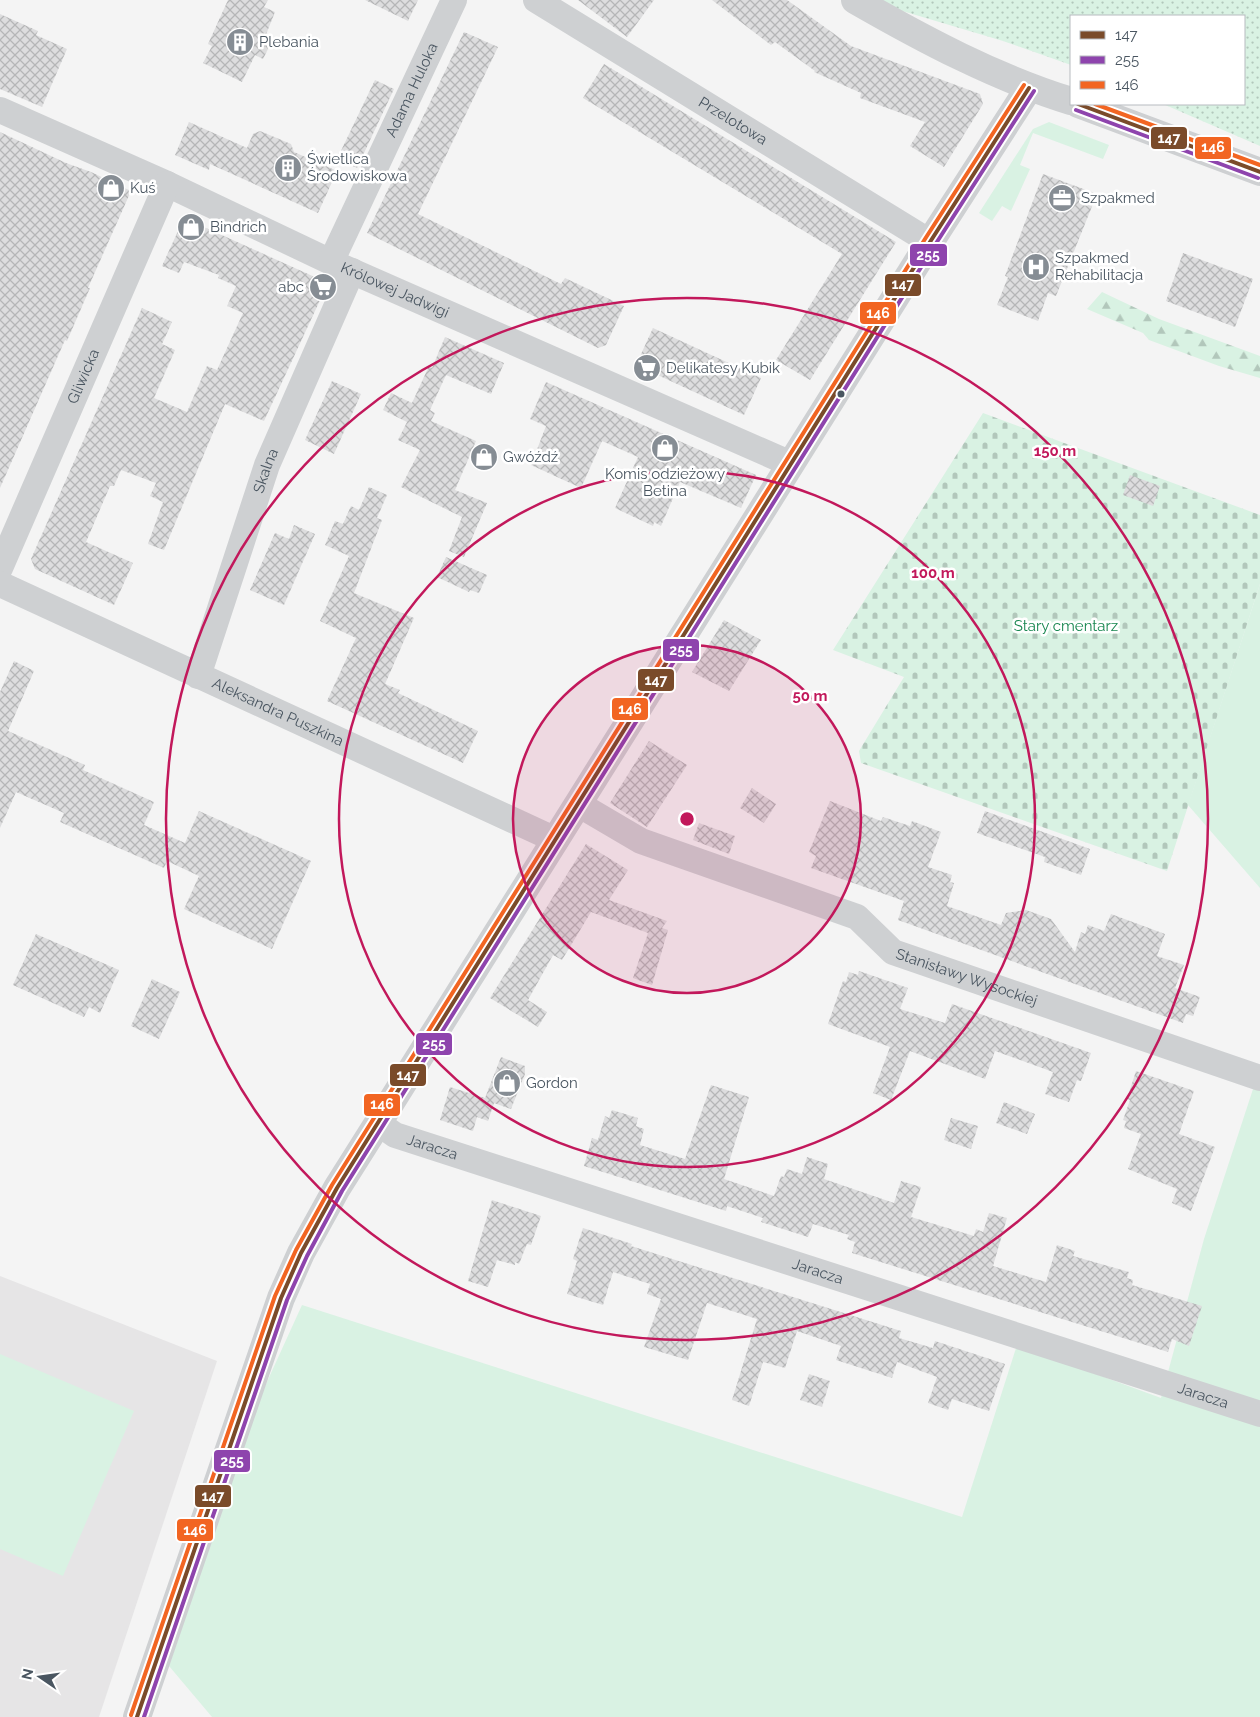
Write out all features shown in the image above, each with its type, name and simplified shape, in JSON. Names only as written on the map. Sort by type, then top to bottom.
[{"type":"street","name":"Adama Huloka","points":[[342,266],[454,0]]},
{"type":"street","name":"Przelotowa","points":[[536,0],[930,242]]},
{"type":"street","points":[[854,0],[893,22],[1028,88],[1070,101]]},
{"type":"street","points":[[137,1717],[281,1298],[301,1253],[378,1124],[1028,88]]},
{"type":"street","points":[[1081,105],[1260,172]]},
{"type":"street","name":"Królowej Jadwigi","points":[[0,110],[167,184],[342,266],[792,464]]},
{"type":"street","name":"Gliwicka","points":[[0,568],[167,184]]},
{"type":"street","name":"Skalna","points":[[198,676],[267,465],[342,266]]},
{"type":"street","name":"Aleksandra Puszkina","points":[[0,584],[556,840]]},
{"type":"street","name":"Stanisławy Wysockiej","points":[[578,804],[641,841],[857,918],[893,952],[1260,1078]]},
{"type":"street","name":"Jaracza","points":[[378,1124],[395,1135],[1260,1414]]},
{"type":"shaded area","points":[[0,1276],[217,1361],[99,1717],[0,1717]]},
{"type":"green space","points":[[881,0],[1260,0],[1260,146],[1165,105],[1245,105],[1245,15],[1070,15],[1070,65],[1003,41],[899,10]]},
{"type":"green space","points":[[1049,122],[1109,145],[1103,159],[1033,133],[1020,165],[1030,169],[1011,211],[1002,206],[992,221],[979,213],[1033,129]]},
{"type":"green space","points":[[1102,292],[1159,319],[1260,356],[1260,378],[1219,366],[1149,340],[1143,333],[1087,309]]},
{"type":"green space","name":"Stary cmentarz","points":[[983,413],[1260,515],[1260,584],[1167,871],[861,763],[859,751],[904,677],[833,650]]},
{"type":"green space","points":[[1260,584],[1260,888],[1188,805]]},
{"type":"green space","points":[[1254,1086],[1260,1089],[1260,1717],[212,1717],[169,1666],[261,1395],[302,1305],[962,1517],[1017,1345],[1161,1398],[1204,1239]]},
{"type":"green space","points":[[0,1354],[134,1411],[63,1576],[0,1549]]},
{"type":"building","name":"Plebania","points":[[228,0],[268,0],[264,7],[275,12],[265,37],[272,41],[263,59],[255,55],[242,82],[203,63],[212,46],[208,44]]},
{"type":"building","points":[[365,0],[418,0],[408,21]]},
{"type":"building","points":[[578,0],[654,0],[627,37]]},
{"type":"building","points":[[712,0],[787,0],[851,46],[980,94],[983,104],[944,167],[910,146],[925,122],[860,98],[861,93],[814,72],[775,42],[771,45]]},
{"type":"building","points":[[0,14],[38,31],[36,35],[67,49],[42,107],[0,89]]},
{"type":"building","points":[[464,32],[498,47],[418,214],[561,284],[565,278],[624,306],[606,345],[598,348],[367,233]]},
{"type":"building","points":[[604,64],[896,242],[810,380],[776,360],[842,254],[583,98]]},
{"type":"building","points":[[375,80],[394,89],[357,168],[337,159]]},
{"type":"building","points":[[189,122],[247,148],[253,134],[260,131],[291,144],[294,152],[337,171],[318,213],[210,164],[209,170],[175,155]]},
{"type":"building","points":[[0,132],[131,191],[67,341],[65,340],[0,488]]},
{"type":"building","points":[[1043,174],[1097,194],[1056,296],[1048,293],[1038,321],[997,305],[1008,277],[1005,276]]},
{"type":"building","points":[[184,218],[328,283],[264,421],[225,404],[164,550],[148,544],[163,502],[150,496],[156,483],[121,470],[114,486],[110,486],[86,542],[133,563],[114,605],[35,569],[31,559],[142,308],[172,322],[162,344],[175,350],[154,398],[187,412],[207,366],[217,370],[243,313],[227,306],[236,286],[218,278],[219,275],[184,262],[179,273],[162,266]]},
{"type":"building","points":[[1183,253],[1253,279],[1235,327],[1166,301]]},
{"type":"building","points":[[653,328],[761,378],[744,415],[636,365]]},
{"type":"building","points":[[445,337],[504,363],[491,394],[446,375],[430,410],[435,413],[431,421],[476,441],[455,490],[487,503],[464,557],[449,551],[462,517],[401,487],[420,450],[398,440],[407,422],[383,410],[391,393],[412,403],[429,366],[432,368]]},
{"type":"building","points":[[332,381],[361,394],[334,454],[305,440]]},
{"type":"building","points":[[546,382],[756,475],[741,508],[680,482],[661,526],[654,522],[653,526],[615,508],[638,457],[602,441],[581,488],[531,465],[546,426],[530,419]]},
{"type":"building","points":[[1130,475],[1160,486],[1153,506],[1123,495]]},
{"type":"building","points":[[369,487],[387,495],[377,518],[382,520],[354,593],[414,618],[385,684],[400,690],[398,693],[478,731],[463,763],[327,701],[356,638],[320,621],[349,556],[325,545],[335,521],[343,524],[351,506],[359,510]]},
{"type":"building","points":[[294,525],[315,534],[284,605],[250,590],[275,533],[289,539]]},
{"type":"building","points":[[446,557],[487,575],[479,593],[470,590],[469,592],[437,577]]},
{"type":"building","points":[[724,620],[761,640],[729,691],[692,672]]},
{"type":"building","points":[[14,661],[34,671],[8,731],[85,765],[83,770],[154,802],[144,825],[185,843],[199,811],[311,861],[272,949],[184,909],[199,876],[167,861],[164,868],[60,822],[64,813],[16,792],[0,828],[0,692]]},
{"type":"building","points":[[649,741],[687,765],[647,827],[610,803]]},
{"type":"building","points":[[752,788],[776,804],[764,823],[740,808]]},
{"type":"building","points":[[830,801],[881,821],[883,817],[910,826],[912,821],[941,832],[928,867],[952,875],[950,882],[954,883],[947,906],[1001,925],[1006,913],[1026,910],[1051,919],[1075,952],[1081,932],[1085,934],[1088,925],[1104,931],[1111,914],[1165,934],[1157,956],[1184,965],[1175,988],[1200,997],[1193,1016],[1186,1014],[1183,1023],[898,920],[904,901],[811,868],[816,856],[809,852]]},
{"type":"building","points":[[985,811],[1090,849],[1081,875],[1044,862],[1045,857],[977,833]]},
{"type":"building","points":[[699,823],[735,836],[729,854],[693,840]]},
{"type":"building","points":[[586,844],[628,870],[609,900],[667,921],[662,928],[668,930],[652,985],[633,978],[648,933],[591,912],[562,960],[553,955],[528,1000],[547,1012],[538,1027],[490,998]]},
{"type":"building","points":[[36,934],[119,970],[100,1013],[89,1007],[84,1017],[13,985]]},
{"type":"building","points":[[859,971],[908,988],[900,1009],[945,1023],[952,1004],[1091,1053],[1081,1081],[1077,1080],[1069,1102],[1045,1094],[1053,1072],[995,1051],[985,1079],[910,1051],[891,1100],[873,1093],[890,1047],[828,1024],[843,981],[846,982],[849,972],[858,975]]},
{"type":"building","points":[[152,979],[180,992],[159,1039],[131,1026]]},
{"type":"building","points":[[501,1057],[525,1066],[525,1074],[511,1109],[494,1103],[488,1121],[477,1117],[473,1131],[440,1120],[450,1087],[485,1098]]},
{"type":"building","points":[[1136,1071],[1194,1091],[1179,1134],[1215,1147],[1191,1211],[1172,1203],[1177,1189],[1128,1169],[1141,1134],[1124,1128],[1126,1121],[1123,1120],[1130,1100],[1127,1099]]},
{"type":"building","points":[[711,1085],[749,1097],[724,1179],[774,1196],[781,1176],[784,1177],[787,1169],[802,1174],[807,1157],[828,1164],[824,1179],[894,1203],[901,1181],[921,1187],[911,1217],[974,1236],[976,1229],[983,1232],[989,1213],[1007,1218],[993,1266],[1046,1282],[1057,1245],[1075,1251],[1073,1256],[1129,1272],[1127,1278],[1133,1280],[1132,1285],[1202,1306],[1189,1346],[1172,1339],[1168,1352],[852,1253],[855,1242],[847,1239],[849,1235],[813,1224],[808,1237],[761,1222],[763,1218],[727,1206],[726,1211],[584,1166],[592,1138],[598,1140],[605,1116],[609,1118],[612,1110],[638,1118],[636,1126],[644,1129],[640,1145],[685,1159]]},
{"type":"building","points":[[1004,1102],[1035,1114],[1027,1134],[996,1123]]},
{"type":"building","points":[[951,1118],[978,1126],[971,1149],[944,1140]]},
{"type":"building","points":[[492,1200],[541,1216],[531,1245],[527,1244],[519,1264],[515,1262],[515,1265],[497,1260],[488,1287],[468,1281]]},
{"type":"building","points":[[583,1228],[632,1244],[631,1246],[901,1331],[899,1338],[933,1348],[935,1341],[1005,1364],[989,1411],[952,1399],[948,1410],[928,1403],[937,1377],[897,1362],[892,1378],[836,1360],[841,1346],[797,1331],[785,1368],[763,1362],[749,1406],[732,1400],[757,1319],[707,1303],[688,1360],[644,1347],[661,1299],[647,1294],[650,1284],[613,1272],[603,1305],[567,1294],[577,1261],[573,1259]]},
{"type":"building","points":[[809,1374],[830,1381],[822,1407],[800,1400]]},
{"type":"transit line","name":"146","points":[[131,1715],[275,1296],[296,1250],[332,1185],[925,239],[1024,85]]},
{"type":"transit line","name":"147","points":[[137,1717],[281,1298],[301,1253],[337,1188],[930,242],[1029,88]]},
{"type":"transit line","name":"255","points":[[144,1717],[287,1300],[307,1256],[342,1191],[935,245],[1034,91]]},
{"type":"transit line","name":"147","points":[[1081,105],[1260,172]]},
{"type":"transit line","name":"146","points":[[1098,105],[1260,165]]},
{"type":"transit line","name":"255","points":[[1076,110],[1258,178]]},
{"type":"place","name":"Plebania","points":[[240,42]]},
{"type":"place","name":"Świetlica Środowiskowa","points":[[288,168]]},
{"type":"place","name":"Kuś","points":[[111,188]]},
{"type":"place","name":"Szpakmed","points":[[1062,198]]},
{"type":"place","name":"Bindrich","points":[[191,227]]},
{"type":"place","name":"Szpakmed Rehabilitacja","points":[[1036,267]]},
{"type":"place","name":"abc","points":[[323,287]]},
{"type":"place","name":"Delikatesy Kubik","points":[[647,368]]},
{"type":"place","name":"Komis odzieżowy Betina","points":[[665,448]]},
{"type":"place","name":"Gwóźdź","points":[[484,457]]},
{"type":"place","name":"Gordon","points":[[507,1083]]}]
